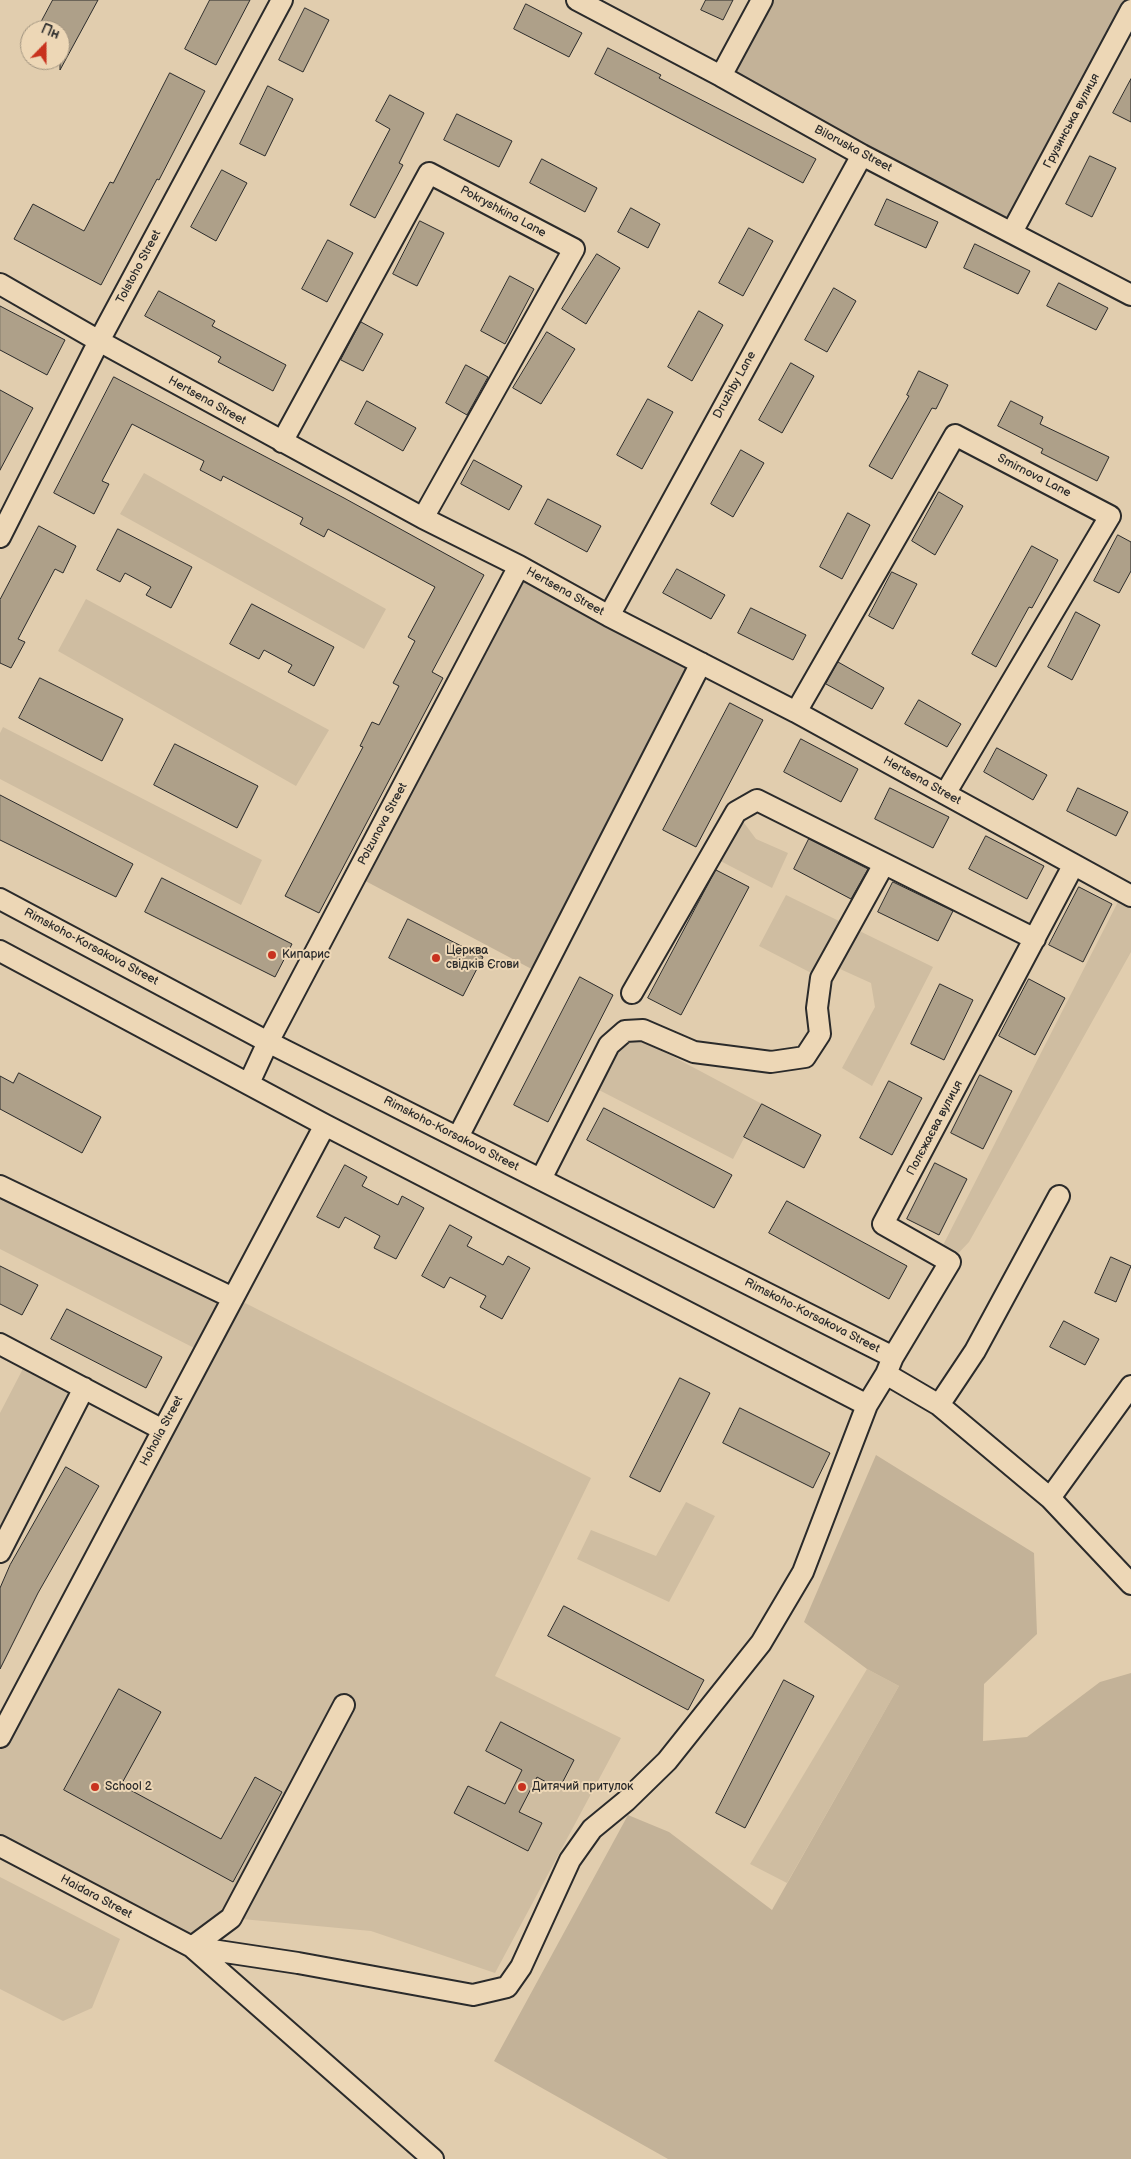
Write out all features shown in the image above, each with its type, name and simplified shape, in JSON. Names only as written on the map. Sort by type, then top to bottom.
[{"type":"street","name":"Tolstoho Street","points":[[0,537],[99,341],[282,0]]},
{"type":"street","name":"Biloruska Street","points":[[577,0],[721,76],[862,155],[1131,295]]},
{"type":"street","points":[[721,76],[762,0]]},
{"type":"street","name":"Грузинська вулиця","points":[[1012,232],[1131,10]]},
{"type":"street","name":"Druzhby Lane","points":[[609,616],[862,155]]},
{"type":"street","name":"Pokryshkina Lane","points":[[282,442],[429,173],[574,249],[423,518]]},
{"type":"street","name":"Hertsena Street","points":[[0,284],[99,341],[423,518],[519,566],[609,616],[796,712],[1073,866],[1128,889]]},
{"type":"street","name":"Smirnova Lane","points":[[796,712],[955,435],[1110,516],[945,794]]},
{"type":"street","name":"Polzunova Street","points":[[248,1083],[519,566]]},
{"type":"street","points":[[458,1137],[701,663]]},
{"type":"street","points":[[632,993],[736,812],[756,800],[1034,939]]},
{"type":"street","points":[[541,1179],[609,1045],[626,1031],[643,1030],[694,1052],[771,1062],[805,1057],[820,1034],[817,1008],[821,978],[884,864]]},
{"type":"street","name":"Полєжаєва вулиця","points":[[889,1366],[950,1262],[884,1224],[1073,866]]},
{"type":"street","name":"Rimskoho-Korsakova Street","points":[[0,899],[268,1042],[541,1179],[889,1366],[939,1405],[1050,1498],[1131,1584]]},
{"type":"street","points":[[0,951],[325,1125],[867,1405]]},
{"type":"street","name":"Hoholia Street","points":[[0,1737],[325,1125]]},
{"type":"street","points":[[0,1186],[233,1298]]},
{"type":"street","points":[[939,1405],[975,1351],[1060,1196]]},
{"type":"street","points":[[0,1344],[163,1430]]},
{"type":"street","points":[[192,1948],[298,1963],[473,1995],[508,1987],[521,1967],[570,1860],[592,1829],[626,1801],[667,1761],[761,1643],[803,1572],[867,1405],[889,1366]]},
{"type":"street","points":[[1050,1498],[1131,1386]]},
{"type":"street","points":[[0,1552],[84,1388]]},
{"type":"street","points":[[192,1948],[231,1918],[344,1705]]},
{"type":"street","name":"Haidara Street","points":[[0,1846],[192,1948]]},
{"type":"street","points":[[192,1948],[433,2159]]},
{"type":"shaded area","points":[[758,0],[1131,0],[1131,10],[1012,232],[719,73]]},
{"type":"shaded area","points":[[144,473],[386,609],[364,649],[120,514]]},
{"type":"shaded area","points":[[519,566],[701,663],[541,974],[356,876]]},
{"type":"shaded area","points":[[86,599],[329,730],[296,786],[58,651]]},
{"type":"shaded area","points":[[3,727],[262,860],[241,905],[0,779],[0,733]]},
{"type":"shaded area","points":[[736,812],[756,839],[788,853],[772,888],[711,856]]},
{"type":"shaded area","points":[[1123,892],[1131,896],[1131,952],[969,1242],[950,1262],[938,1255]]},
{"type":"shaded area","points":[[786,895],[933,967],[872,1086],[842,1068],[875,1007],[871,983],[829,964],[821,978],[759,946]]},
{"type":"shaded area","points":[[625,1031],[762,1104],[733,1159],[599,1090]]},
{"type":"shaded area","points":[[0,1179],[591,1478],[495,1676],[621,1738],[495,1973],[371,1931],[231,1918],[192,1947],[0,1846],[0,1737],[204,1353],[0,1249]]},
{"type":"shaded area","points":[[28,1359],[84,1388],[0,1539],[0,1413]]},
{"type":"shaded area","points":[[876,1455],[1034,1553],[1037,1634],[984,1684],[983,1741],[1027,1737],[1100,1682],[1131,1673],[1131,2159],[668,2159],[494,2061],[628,1815],[669,1832],[772,1910],[899,1686],[867,1669],[804,1622]]},
{"type":"shaded area","points":[[686,1502],[715,1516],[669,1602],[577,1559],[591,1530],[656,1556]]},
{"type":"shaded area","points":[[867,1669],[899,1686],[787,1883],[750,1864]]},
{"type":"shaded area","points":[[0,1877],[120,1939],[92,2008],[63,2021],[0,1989]]},
{"type":"building","points":[[53,0],[98,0],[70,52],[70,20],[42,20]]},
{"type":"building","points":[[210,0],[250,0],[216,65],[185,49]]},
{"type":"building","points":[[706,0],[733,0],[723,20],[701,10]]},
{"type":"building","points":[[526,4],[582,33],[569,57],[514,29]]},
{"type":"building","points":[[305,8],[329,20],[303,72],[279,60]]},
{"type":"building","points":[[608,48],[661,75],[659,78],[816,159],[803,183],[595,74]]},
{"type":"building","points":[[170,73],[205,91],[159,180],[157,179],[101,285],[14,239],[33,204],[84,231],[110,182],[113,183]]},
{"type":"building","points":[[1131,79],[1131,122],[1113,113]]},
{"type":"building","points":[[268,86],[293,99],[265,156],[240,144]]},
{"type":"building","points":[[390,95],[424,113],[399,163],[403,165],[375,218],[350,205],[390,129],[376,121]]},
{"type":"building","points":[[457,114],[512,141],[499,167],[444,140]]},
{"type":"building","points":[[1090,156],[1116,168],[1092,217],[1066,204]]},
{"type":"building","points":[[542,159],[597,188],[585,212],[530,183]]},
{"type":"building","points":[[222,170],[247,183],[216,241],[191,227]]},
{"type":"building","points":[[887,199],[938,222],[926,248],[875,225]]},
{"type":"building","points":[[631,208],[660,224],[648,248],[618,232]]},
{"type":"building","points":[[420,221],[444,233],[417,286],[393,274]]},
{"type":"building","points":[[749,228],[773,241],[743,296],[719,283]]},
{"type":"building","points":[[328,240],[353,253],[327,302],[302,289]]},
{"type":"building","points":[[975,244],[1030,271],[1018,294],[964,268]]},
{"type":"building","points":[[597,254],[620,268],[586,324],[562,309]]},
{"type":"building","points":[[510,276],[534,289],[505,344],[481,331]]},
{"type":"building","points":[[1059,283],[1108,308],[1096,330],[1047,306]]},
{"type":"building","points":[[834,288],[856,301],[827,352],[805,340]]},
{"type":"building","points":[[159,291],[215,321],[212,326],[286,365],[273,391],[218,362],[221,357],[145,316]]},
{"type":"building","points":[[0,306],[65,340],[47,375],[0,350]]},
{"type":"building","points":[[699,311],[723,325],[692,381],[668,367]]},
{"type":"building","points":[[361,322],[383,334],[363,371],[341,360]]},
{"type":"building","points":[[547,332],[575,349],[541,404],[513,388]]},
{"type":"building","points":[[791,363],[814,376],[782,433],[759,420]]},
{"type":"building","points":[[466,365],[488,377],[467,415],[446,403]]},
{"type":"building","points":[[919,371],[948,385],[936,409],[932,408],[892,479],[869,466],[909,396],[907,395]]},
{"type":"building","points":[[114,377],[344,498],[484,575],[432,672],[443,678],[319,913],[285,896],[363,747],[360,746],[372,722],[379,725],[399,686],[393,683],[415,641],[408,637],[435,587],[328,529],[324,537],[300,524],[303,518],[223,476],[221,481],[200,470],[204,461],[132,424],[102,481],[109,484],[94,514],[54,493]]},
{"type":"building","points":[[0,390],[33,408],[0,470]]},
{"type":"building","points":[[648,399],[673,412],[642,469],[617,455]]},
{"type":"building","points":[[367,401],[416,428],[403,451],[355,424]]},
{"type":"building","points":[[1011,401],[1043,417],[1040,424],[1109,457],[1097,481],[1041,453],[1043,449],[998,426]]},
{"type":"building","points":[[741,450],[764,463],[733,517],[711,504]]},
{"type":"building","points":[[474,460],[522,486],[509,510],[461,484]]},
{"type":"building","points":[[939,492],[963,506],[935,555],[912,541]]},
{"type":"building","points":[[548,499],[601,526],[587,552],[535,524]]},
{"type":"building","points":[[848,513],[870,525],[842,579],[820,567]]},
{"type":"building","points":[[39,526],[76,546],[63,573],[55,569],[18,639],[25,642],[11,668],[0,663],[0,600]]},
{"type":"building","points":[[118,529],[192,567],[171,608],[146,595],[151,587],[125,573],[120,582],[97,570]]},
{"type":"building","points":[[1118,535],[1131,542],[1131,571],[1119,593],[1094,581]]},
{"type":"building","points":[[1032,546],[1058,560],[1032,608],[1029,607],[996,667],[972,654]]},
{"type":"building","points":[[677,569],[725,595],[711,619],[663,593]]},
{"type":"building","points":[[892,572],[917,584],[893,629],[869,616]]},
{"type":"building","points":[[252,604],[334,647],[314,686],[288,672],[292,665],[264,650],[259,659],[230,644]]},
{"type":"building","points":[[751,608],[806,635],[793,660],[738,633]]},
{"type":"building","points":[[1076,612],[1100,625],[1072,680],[1048,667]]},
{"type":"building","points":[[838,662],[884,688],[872,709],[826,684]]},
{"type":"building","points":[[40,678],[123,719],[102,761],[19,718]]},
{"type":"building","points":[[919,700],[961,724],[947,747],[905,724]]},
{"type":"building","points":[[730,703],[763,720],[696,847],[663,830]]},
{"type":"building","points":[[801,739],[858,769],[841,802],[784,772]]},
{"type":"building","points":[[175,744],[258,786],[237,828],[154,785]]},
{"type":"building","points":[[997,748],[1047,775],[1033,800],[984,772]]},
{"type":"building","points":[[890,788],[949,817],[933,848],[875,819]]},
{"type":"building","points":[[1078,788],[1128,812],[1116,836],[1067,811]]},
{"type":"building","points":[[0,795],[133,864],[116,897],[0,840]]},
{"type":"building","points":[[986,836],[1044,866],[1027,899],[969,869]]},
{"type":"building","points":[[809,839],[868,869],[851,899],[794,869]]},
{"type":"building","points":[[716,870],[749,887],[681,1015],[648,998]]},
{"type":"building","points":[[162,878],[292,944],[275,977],[145,912]]},
{"type":"building","points":[[893,882],[953,911],[938,941],[878,912]]},
{"type":"building","points":[[1079,887],[1112,904],[1083,962],[1049,945]]},
{"type":"building","name":"Церква свідків Єгови","points":[[408,919],[483,957],[463,996],[389,958]]},
{"type":"building","points":[[580,977],[613,995],[548,1122],[514,1105]]},
{"type":"building","points":[[1029,979],[1065,998],[1035,1055],[999,1036]]},
{"type":"building","points":[[940,984],[973,1000],[944,1060],[911,1044]]},
{"type":"building","points":[[19,1073],[101,1117],[82,1153],[0,1109],[0,1076],[13,1083]]},
{"type":"building","points":[[980,1075],[1012,1091],[983,1149],[951,1133]]},
{"type":"building","points":[[889,1081],[922,1098],[892,1155],[860,1138]]},
{"type":"building","points":[[762,1104],[821,1135],[804,1168],[744,1137]]},
{"type":"building","points":[[604,1108],[732,1175],[714,1208],[587,1140]]},
{"type":"building","points":[[935,1163],[967,1179],[939,1235],[907,1219]]},
{"type":"building","points":[[345,1165],[367,1177],[362,1186],[398,1205],[402,1196],[424,1208],[396,1259],[374,1248],[380,1236],[345,1217],[339,1228],[317,1217]]},
{"type":"building","points":[[787,1201],[907,1266],[889,1299],[769,1233]]},
{"type":"building","points":[[450,1225],[472,1237],[467,1246],[503,1265],[508,1256],[530,1268],[502,1319],[480,1307],[486,1296],[450,1277],[444,1288],[422,1276]]},
{"type":"building","points":[[1111,1257],[1131,1266],[1116,1302],[1095,1293]]},
{"type":"building","points":[[0,1266],[38,1285],[22,1315],[0,1304]]},
{"type":"building","points":[[67,1309],[162,1357],[146,1388],[51,1339]]},
{"type":"building","points":[[1064,1321],[1099,1339],[1085,1365],[1050,1347]]},
{"type":"building","points":[[680,1378],[710,1393],[660,1492],[630,1477]]},
{"type":"building","points":[[740,1408],[830,1453],[813,1488],[723,1443]]},
{"type":"building","points":[[66,1467],[99,1486],[38,1593],[0,1669],[0,1588],[10,1565]]},
{"type":"building","points":[[564,1606],[704,1680],[688,1710],[548,1636]]},
{"type":"building","points":[[784,1680],[814,1696],[745,1828],[716,1813]]},
{"type":"building","name":"School 2","points":[[119,1689],[161,1712],[121,1785],[221,1839],[255,1777],[282,1792],[233,1882],[64,1790]]},
{"type":"building","name":"Дитячий притулок","points":[[501,1722],[574,1760],[559,1789],[537,1777],[519,1812],[542,1823],[528,1851],[454,1813],[468,1786],[505,1804],[522,1770],[486,1751]]},
{"type":"place","name":"Кипарис","points":[[272,955]]},
{"type":"place","name":"Церква свідків Єгови","points":[[436,958]]},
{"type":"place","name":"School 2","points":[[95,1787]]},
{"type":"place","name":"Дитячий притулок","points":[[522,1787]]}]
